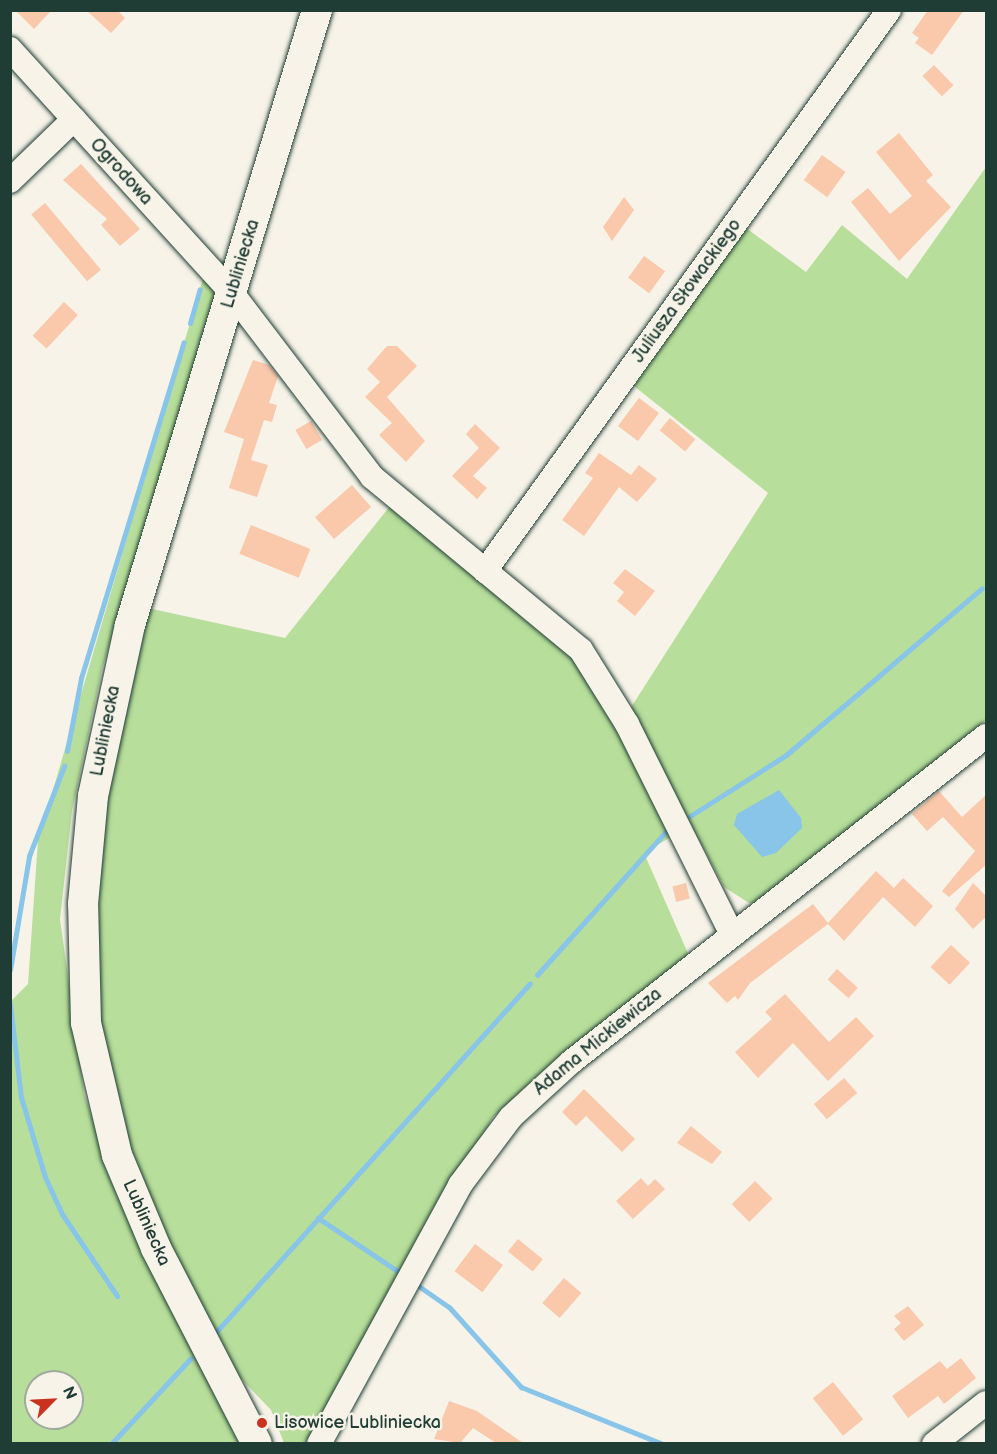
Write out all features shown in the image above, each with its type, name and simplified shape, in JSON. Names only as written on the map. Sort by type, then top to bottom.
[{"type":"main road","name":"Lubliniecka","points":[[257,1443],[128,1185],[96,1082],[82,977],[86,852],[104,736],[130,625],[317,10]]},
{"type":"street","name":"Juliusza Słowackiego","points":[[485,571],[889,10]]},
{"type":"street","name":"Ogrodowa","points":[[10,50],[232,293],[359,463],[407,510],[566,636],[592,665],[732,935]]},
{"type":"street","points":[[10,181],[74,119]]},
{"type":"street","name":"Adama Mickiewicza","points":[[319,1443],[460,1185],[496,1133],[563,1069],[987,736]]},
{"type":"street","points":[[934,1443],[987,1403]]},
{"type":"green space","points":[[986,167],[986,720],[759,903],[749,903],[724,887],[630,709],[768,493],[634,386],[746,228],[806,272],[842,225],[907,279]]},
{"type":"green space","points":[[204,275],[218,299],[102,669],[72,811],[60,919],[84,1094],[115,1183],[243,1443],[11,1444],[11,1001],[28,984],[38,841]]},
{"type":"green space","points":[[390,506],[581,661],[674,835],[644,853],[690,958],[493,1117],[307,1443],[284,1443],[271,1410],[228,1365],[117,1134],[91,979],[99,829],[148,608],[285,638]]},
{"type":"water","points":[[779,790],[801,818],[802,828],[776,853],[762,857],[734,825],[737,814]]},
{"type":"building","points":[[15,10],[52,10],[34,29]]},
{"type":"building","points":[[86,10],[117,10],[125,18],[111,33]]},
{"type":"building","points":[[928,10],[964,10],[932,55],[915,43],[919,38],[912,33]]},
{"type":"building","points":[[934,65],[953,85],[942,96],[922,76]]},
{"type":"building","points":[[899,133],[933,175],[926,181],[951,207],[899,261],[851,202],[868,188],[890,214],[912,196],[876,152]]},
{"type":"building","points":[[822,155],[845,172],[827,197],[804,180]]},
{"type":"building","points":[[81,164],[140,229],[120,246],[101,225],[107,219],[63,180]]},
{"type":"building","points":[[624,197],[634,210],[612,241],[603,227]]},
{"type":"building","points":[[45,203],[101,270],[87,281],[31,215]]},
{"type":"building","points":[[644,256],[665,271],[649,293],[628,278]]},
{"type":"building","points":[[64,302],[78,315],[47,349],[33,336]]},
{"type":"building","points":[[387,346],[397,346],[417,366],[387,397],[425,441],[406,462],[379,435],[392,423],[365,397],[380,382],[367,369]]},
{"type":"building","points":[[253,360],[269,365],[278,376],[269,403],[277,405],[272,422],[264,420],[251,460],[268,465],[257,497],[229,488],[244,439],[224,432]]},
{"type":"building","points":[[639,398],[659,413],[638,441],[618,426]]},
{"type":"building","points":[[670,418],[695,439],[685,451],[660,430]]},
{"type":"building","points":[[311,421],[322,440],[306,449],[295,430]]},
{"type":"building","points":[[475,424],[500,448],[473,476],[487,488],[477,499],[452,476],[479,448],[466,434]]},
{"type":"building","points":[[599,453],[631,475],[639,465],[657,479],[637,502],[619,487],[584,536],[562,520],[593,478],[585,473]]},
{"type":"building","points":[[352,485],[371,507],[334,539],[315,517]]},
{"type":"building","points":[[251,525],[310,549],[299,578],[239,554]]},
{"type":"building","points":[[625,569],[655,591],[635,616],[617,601],[624,592],[613,583]]},
{"type":"building","points":[[939,791],[962,817],[987,794],[987,864],[949,897],[942,891],[975,851],[943,817],[927,831],[912,814]]},
{"type":"building","points":[[876,871],[894,888],[903,878],[933,906],[915,927],[883,897],[844,941],[828,924],[750,983],[738,1000],[735,996],[727,1003],[708,983],[813,904],[828,923]]},
{"type":"building","points":[[686,883],[690,899],[676,902],[672,886]]},
{"type":"building","points":[[973,883],[987,897],[987,916],[973,929],[955,909]]},
{"type":"building","points":[[951,945],[970,963],[950,985],[931,967]]},
{"type":"building","points":[[837,969],[858,988],[848,998],[828,979]]},
{"type":"building","points":[[785,994],[829,1042],[856,1017],[874,1036],[828,1081],[793,1043],[758,1078],[735,1052],[772,1019],[765,1012]]},
{"type":"building","points":[[844,1078],[857,1093],[827,1119],[814,1104]]},
{"type":"building","points":[[584,1089],[635,1139],[622,1152],[586,1116],[576,1126],[562,1112]]},
{"type":"building","points":[[691,1126],[722,1152],[712,1164],[677,1143]]},
{"type":"building","points":[[641,1178],[648,1186],[655,1179],[665,1189],[633,1219],[616,1201]]},
{"type":"building","points":[[755,1181],[773,1199],[749,1222],[732,1204]]},
{"type":"building","points":[[518,1239],[543,1259],[533,1272],[508,1251]]},
{"type":"building","points":[[475,1244],[503,1265],[482,1292],[455,1271]]},
{"type":"building","points":[[564,1278],[581,1293],[560,1318],[542,1303]]},
{"type":"building","points":[[908,1306],[924,1325],[904,1341],[894,1329],[901,1323],[894,1316]]},
{"type":"building","points":[[961,1358],[976,1378],[944,1404],[938,1396],[908,1418],[892,1396],[940,1361],[947,1369]]},
{"type":"building","points":[[833,1382],[863,1419],[843,1436],[813,1398]]},
{"type":"building","points":[[449,1401],[477,1411],[523,1443],[496,1443],[473,1428],[460,1443],[434,1439]]},
{"type":"waterway","points":[[190,323],[200,289]]},
{"type":"waterway","points":[[67,751],[81,678],[184,342]]},
{"type":"waterway","points":[[690,816],[786,755],[982,588]]},
{"type":"waterway","points":[[10,970],[29,856],[64,766]]},
{"type":"waterway","points":[[537,975],[668,829]]},
{"type":"waterway","points":[[216,1332],[530,983]]},
{"type":"waterway","points":[[10,1004],[21,1097],[45,1177],[62,1214],[117,1296]]},
{"type":"waterway","points":[[318,1218],[399,1272]]},
{"type":"waterway","points":[[420,1287],[449,1307],[521,1387],[663,1444]]},
{"type":"waterway","points":[[111,1444],[191,1358]]},
{"type":"place","name":"Lisowice Lubliniecka","points":[[262,1423]]}]
